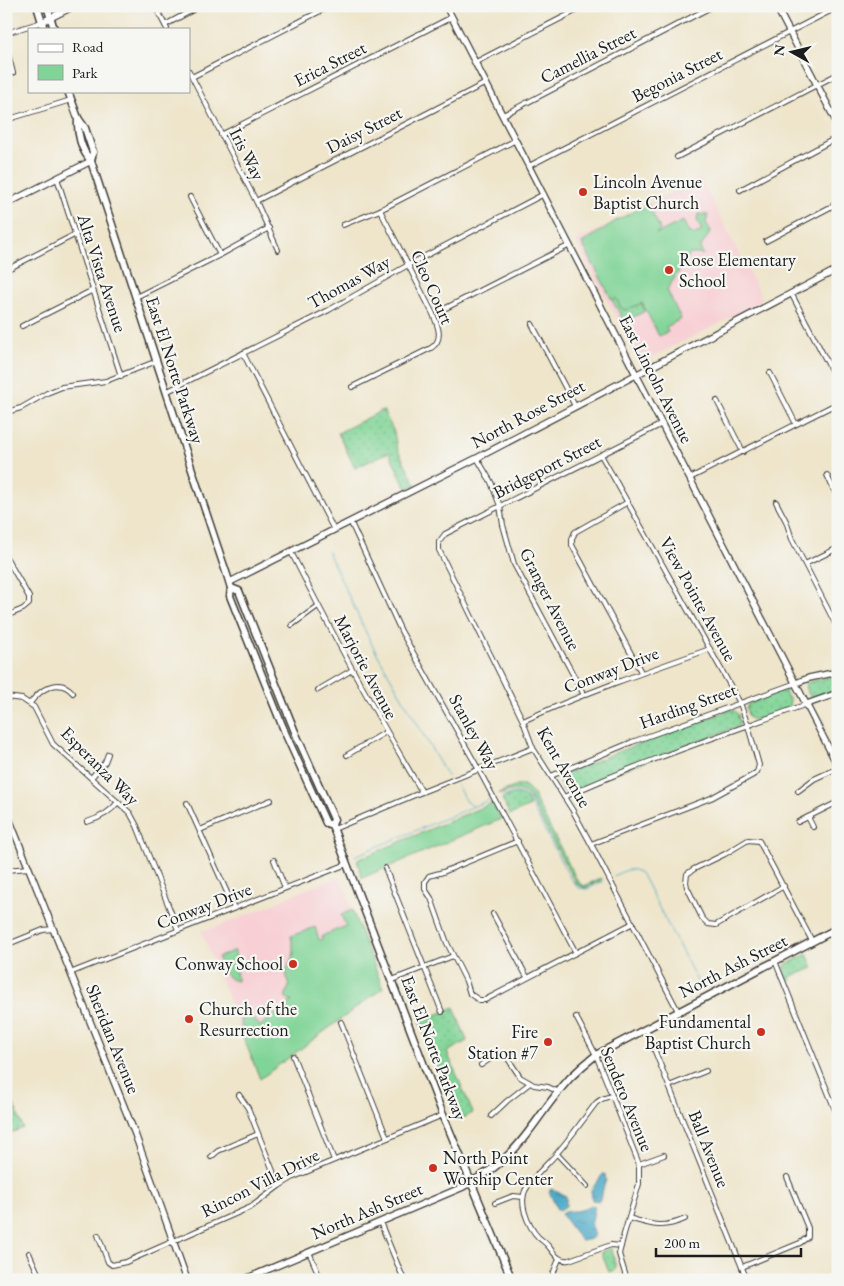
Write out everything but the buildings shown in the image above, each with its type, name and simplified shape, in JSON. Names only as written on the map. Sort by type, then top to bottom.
[{"type":"main road","points":[[37,6],[44,28]]},
{"type":"main road","points":[[47,6],[54,28]]},
{"type":"main road","name":"East El Norte Parkway","points":[[68,92],[78,118],[78,131],[85,155],[90,161],[231,585],[230,596],[286,735],[326,823],[333,827],[443,1115],[512,1280]]},
{"type":"main road","name":"North Ash Street","points":[[471,1182],[486,1174],[508,1156],[524,1139],[570,1078],[596,1055],[838,928]]},
{"type":"street","points":[[6,33],[42,22],[74,6]]},
{"type":"street","points":[[155,6],[166,27],[200,6]]},
{"type":"street","points":[[192,77],[330,6]]},
{"type":"street","points":[[476,62],[584,6]]},
{"type":"street","name":"Camellia Street","points":[[503,115],[712,6]]},
{"type":"street","points":[[776,6],[838,125]]},
{"type":"street","name":"East Lincoln Avenue","points":[[449,7],[452,17],[838,767]]},
{"type":"street","name":"Begonia Street","points":[[529,166],[838,7]]},
{"type":"street","name":"Erica Street","points":[[221,135],[452,17]]},
{"type":"street","points":[[6,46],[13,74]]},
{"type":"street","name":"Iris Way","points":[[190,73],[256,201],[278,250]]},
{"type":"street","points":[[677,157],[838,74]]},
{"type":"street","name":"Daisy Street","points":[[256,201],[486,83]]},
{"type":"street","points":[[6,120],[71,100]]},
{"type":"street","points":[[740,190],[838,137]]},
{"type":"street","points":[[343,225],[380,210],[516,140]]},
{"type":"street","points":[[6,204],[90,161]]},
{"type":"street","name":"Alta Vista Avenue","points":[[57,178],[121,376]]},
{"type":"street","name":"Thomas Way","points":[[166,392],[329,310],[408,265],[544,194]]},
{"type":"street","points":[[190,197],[220,255]]},
{"type":"street","points":[[766,241],[838,204]]},
{"type":"street","name":"Cleo Court","points":[[352,387],[431,348],[438,342],[439,332],[436,323],[380,210]]},
{"type":"street","points":[[135,297],[220,255],[269,228]]},
{"type":"street","points":[[6,270],[76,234]]},
{"type":"street","points":[[444,309],[570,245]]},
{"type":"street","name":"North Rose Street","points":[[231,585],[291,552],[477,458],[838,269]]},
{"type":"street","points":[[22,326],[94,290]]},
{"type":"street","points":[[791,293],[838,383]]},
{"type":"street","points":[[532,324],[575,406]]},
{"type":"street","points":[[243,353],[334,530]]},
{"type":"street","points":[[6,415],[10,411],[21,408],[62,387],[98,383],[157,361]]},
{"type":"street","points":[[770,373],[796,424]]},
{"type":"street","points":[[717,400],[743,452]]},
{"type":"street","points":[[690,478],[838,403]]},
{"type":"street","name":"Bridgeport Street","points":[[445,534],[662,424]]},
{"type":"street","name":"View Pointe Avenue","points":[[591,844],[710,798],[753,775],[757,772],[759,765],[740,702],[601,455]]},
{"type":"street","name":"Granger Avenue","points":[[477,458],[491,482],[500,506],[503,525],[514,564],[584,695]]},
{"type":"street","points":[[826,475],[838,499]]},
{"type":"street","points":[[628,502],[575,532],[572,545],[641,672]]},
{"type":"street","points":[[776,502],[786,521],[792,539],[838,628]]},
{"type":"street","name":"Stanley Way","points":[[351,522],[401,631],[480,770],[576,953]]},
{"type":"street","name":"Kent Avenue","points":[[445,534],[439,542],[439,550],[522,721],[533,748],[591,844],[678,1011]]},
{"type":"street","points":[[805,564],[838,548]]},
{"type":"street","name":"Marjorie Avenue","points":[[291,552],[352,670],[422,792]]},
{"type":"street","points":[[6,557],[29,597],[29,604],[24,609],[6,616]]},
{"type":"street","points":[[292,625],[318,606]]},
{"type":"street","name":"Conway Drive","points":[[522,721],[641,672],[710,649]]},
{"type":"street","points":[[318,690],[352,670]]},
{"type":"street","name":"Harding Street","points":[[551,776],[632,742],[740,702],[809,678],[838,672]]},
{"type":"street","points":[[6,697],[22,699],[30,703],[45,688],[58,685],[69,689],[73,693]]},
{"type":"street","points":[[564,797],[668,754],[838,693]]},
{"type":"street","name":"Esperanza Way","points":[[30,703],[39,714],[53,744],[130,813],[137,826],[178,930]]},
{"type":"street","points":[[347,755],[386,732]]},
{"type":"street","points":[[333,827],[533,748]]},
{"type":"street","points":[[91,778],[105,762],[108,754]]},
{"type":"street","points":[[798,790],[814,779],[838,767]]},
{"type":"street","points":[[200,830],[271,800]]},
{"type":"street","points":[[87,822],[102,817],[113,809],[118,802]]},
{"type":"street","points":[[798,822],[838,802]]},
{"type":"street","points":[[187,803],[234,908]]},
{"type":"street","name":"Sheridan Avenue","points":[[6,811],[135,1134],[187,1280]]},
{"type":"street","points":[[808,817],[813,827]]},
{"type":"street","points":[[784,886],[716,925],[708,924],[702,918],[686,882],[687,874],[694,868],[725,854],[748,840],[752,839],[760,842],[784,886],[812,941]]},
{"type":"street","points":[[518,841],[429,876],[425,882],[426,891],[453,956],[466,981],[470,994],[475,998],[485,1000],[633,923]]},
{"type":"street","points":[[274,860],[285,888]]},
{"type":"street","name":"Conway Drive","points":[[70,973],[347,864]]},
{"type":"street","points":[[6,870],[29,868]]},
{"type":"street","points":[[385,868],[442,1012]]},
{"type":"street","points":[[493,914],[527,977]]},
{"type":"street","points":[[6,945],[43,930],[53,929]]},
{"type":"street","points":[[392,980],[453,956]]},
{"type":"street","points":[[775,961],[838,1117]]},
{"type":"street","name":"Sendero Avenue","points":[[576,1017],[596,1055],[638,1164],[639,1184],[621,1246],[620,1262],[627,1280]]},
{"type":"street","points":[[342,1022],[387,1138]]},
{"type":"street","name":"Ball Avenue","points":[[645,1028],[747,1280]]},
{"type":"street","points":[[481,1065],[497,1054],[505,1054],[520,1077],[530,1083],[548,1087],[559,1092]]},
{"type":"street","points":[[293,1056],[334,1160]]},
{"type":"street","points":[[669,1086],[706,1071]]},
{"type":"street","points":[[491,1116],[530,1083]]},
{"type":"street","points":[[239,1095],[248,1108],[279,1186]]},
{"type":"street","points":[[613,1097],[608,1096],[596,1103],[557,1154],[525,1189],[523,1197],[524,1207],[536,1236],[550,1246],[559,1259],[569,1260],[612,1244],[621,1246]]},
{"type":"street","name":"Rincon Villa Drive","points":[[98,1235],[108,1262],[112,1265],[119,1265],[251,1207],[294,1177],[443,1115]]},
{"type":"street","points":[[211,1157],[218,1151],[258,1134]]},
{"type":"street","points":[[557,1154],[587,1186]]},
{"type":"street","points":[[638,1164],[664,1155]]},
{"type":"street","points":[[742,1267],[800,1244],[808,1237],[808,1228],[787,1177]]},
{"type":"street","name":"North Ash Street","points":[[243,1280],[471,1182]]},
{"type":"street","points":[[496,1203],[513,1196],[523,1197]]},
{"type":"street","points":[[629,1218],[653,1226],[673,1224],[685,1219]]},
{"type":"street","points":[[380,1222],[404,1280]]},
{"type":"street","points":[[309,1252],[321,1280]]},
{"type":"street","points":[[29,1253],[41,1280]]},
{"type":"street","points":[[554,1280],[553,1274],[559,1259]]},
{"type":"shaded area","name":"Rose Elementary School","points":[[700,178],[762,298],[754,306],[640,363],[576,241]]},
{"type":"shaded area","name":"Conway School","points":[[339,878],[341,881],[383,988],[260,1079],[201,930],[208,930]]},
{"type":"green space","points":[[648,204],[660,229],[656,234],[683,221],[689,233],[691,232],[693,235],[702,231],[697,220],[698,214],[708,215],[706,223],[711,231],[700,248],[703,254],[690,254],[667,290],[681,319],[666,327],[668,332],[659,336],[642,303],[626,310],[621,308],[616,298],[612,300],[582,243],[617,220]]},
{"type":"green space","points":[[616,298],[621,308],[626,310],[641,303],[645,311],[624,322],[612,300]]},
{"type":"green space","points":[[383,410],[394,432],[397,448],[416,485],[408,489],[389,452],[355,468],[338,433]]},
{"type":"green space","points":[[838,675],[838,690],[812,699],[806,689],[806,683]]},
{"type":"green space","points":[[787,689],[785,693],[790,700],[789,708],[755,720],[749,718],[746,709],[748,704]]},
{"type":"green space","points":[[734,710],[738,714],[740,723],[737,727],[570,792],[564,791],[559,783],[562,775],[617,752]]},
{"type":"green space","points":[[519,785],[524,785],[531,791],[578,882],[584,886],[601,878],[602,880],[585,888],[576,884],[528,795],[518,791],[499,793]]},
{"type":"green space","points":[[515,793],[525,796],[530,806],[510,815],[502,799]]},
{"type":"green space","points":[[492,803],[501,819],[362,878],[357,860]]},
{"type":"green space","points":[[352,910],[383,988],[260,1079],[240,1029],[242,1028],[240,1020],[251,1016],[260,1026],[292,1001],[285,997],[289,986],[286,972],[294,953],[291,936],[315,927],[319,940],[322,939],[322,936],[346,926],[341,915]]},
{"type":"green space","points":[[235,951],[237,981],[226,975],[218,957]]},
{"type":"green space","points":[[807,954],[813,968],[790,977],[791,981],[788,982],[784,971],[785,965]]},
{"type":"green space","points":[[454,1007],[467,1041],[447,1052],[473,1113],[459,1120],[420,1022]]},
{"type":"green space","points":[[6,1084],[23,1128],[6,1135]]},
{"type":"green space","points":[[612,1249],[616,1269],[609,1272],[601,1252]]},
{"type":"water","points":[[603,1174],[605,1174],[606,1180],[600,1199],[599,1201],[592,1200],[591,1190]]},
{"type":"water","points":[[551,1189],[566,1196],[566,1206],[560,1210],[557,1210],[549,1191]]},
{"type":"water","points":[[592,1205],[595,1207],[591,1224],[594,1236],[591,1239],[581,1241],[561,1214],[567,1211],[582,1210]]},
{"type":"waterway","points":[[328,552],[371,643],[447,776]]},
{"type":"waterway","points":[[457,785],[466,802],[473,806]]},
{"type":"waterway","points":[[502,797],[511,793],[518,793],[527,797],[570,878],[578,888],[587,889],[602,882]]},
{"type":"waterway","points":[[355,856],[489,800]]},
{"type":"waterway","points":[[614,876],[631,870],[635,870],[642,875],[701,988]]},
{"type":"place","name":"Lincoln Avenue Baptist Church","points":[[583,192]]},
{"type":"place","name":"Rose Elementary School","points":[[669,270]]},
{"type":"place","name":"Conway School","points":[[293,964]]},
{"type":"place","name":"Church of the Resurrection","points":[[189,1019]]},
{"type":"place","name":"Fundamental Baptist Church","points":[[761,1032]]},
{"type":"place","name":"Fire Station #7","points":[[548,1042]]},
{"type":"place","name":"North Point Worship Center","points":[[433,1168]]}]
